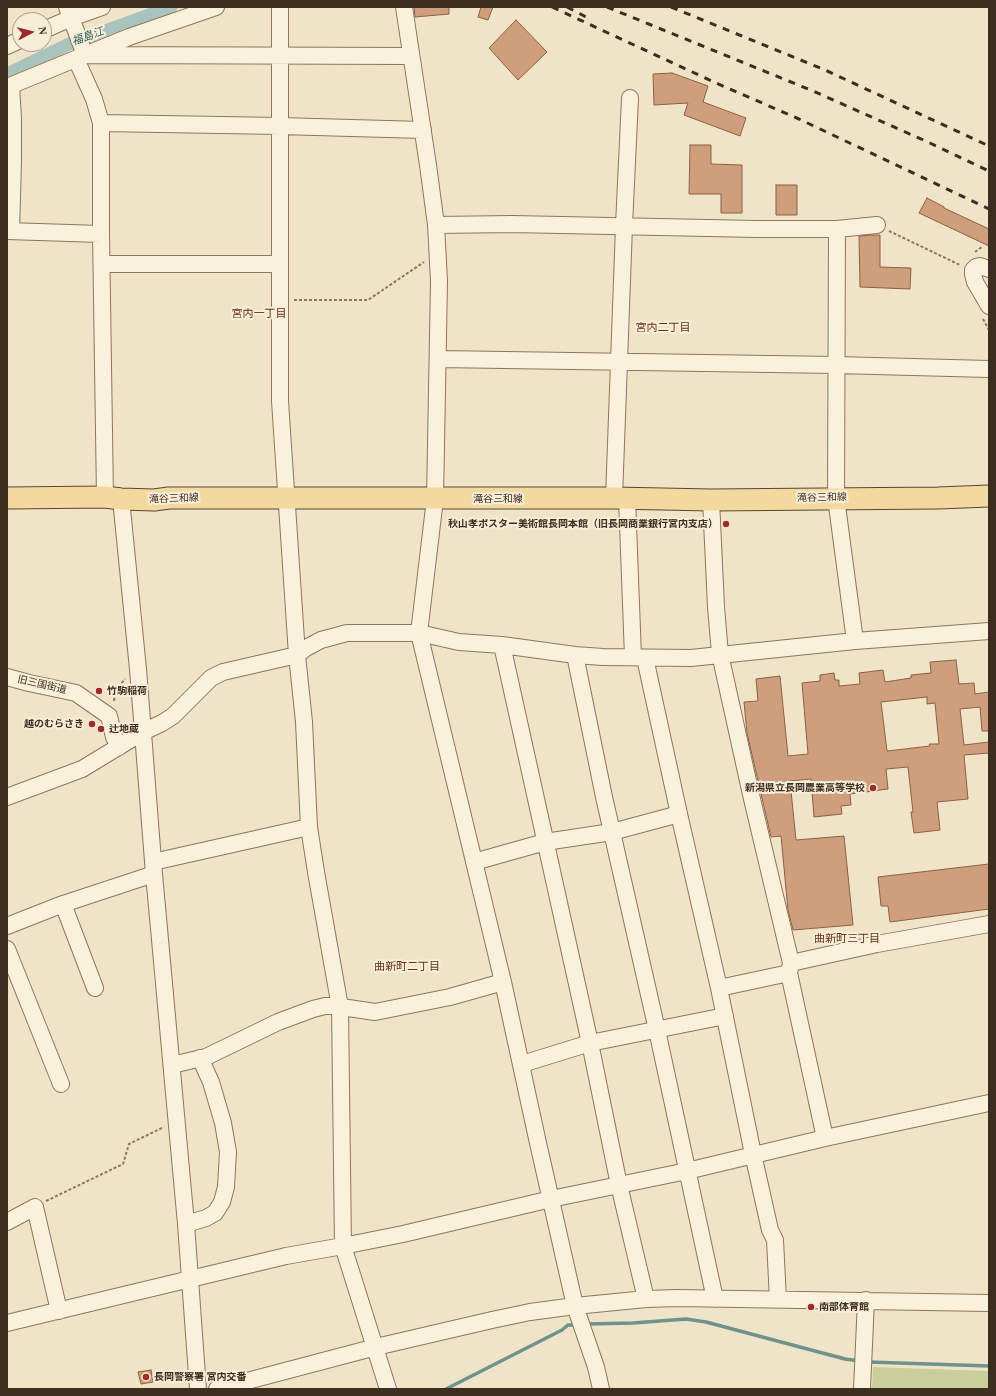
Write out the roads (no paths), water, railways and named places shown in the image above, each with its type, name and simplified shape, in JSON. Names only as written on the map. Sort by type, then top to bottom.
[{"type":"main road","name":"滝谷三和線","points":[[7,498],[113,498],[154,500],[169,498],[621,498],[711,500],[938,498],[989,496]]},
{"type":"street","points":[[52,26],[70,16],[102,7]]},
{"type":"street","points":[[101,234],[9,231],[13,140],[9,87],[82,55],[216,7]]},
{"type":"street","points":[[280,7],[280,401],[297,655],[304,722],[309,827],[340,1007],[343,1246],[388,1389]]},
{"type":"street","points":[[404,7],[436,225],[439,281],[439,359],[435,499],[419,634],[503,982],[575,1306],[596,1367],[601,1389]]},
{"type":"street","points":[[70,16],[101,124],[101,234],[113,498],[138,669],[176,1121],[191,1278],[198,1389]]},
{"type":"street","points":[[82,55],[279,54],[411,56]]},
{"type":"street","points":[[630,98],[620,362],[621,498],[639,658],[679,814],[719,988],[770,1230],[775,1240],[778,1300]]},
{"type":"street","points":[[101,124],[280,126],[422,130]]},
{"type":"street","points":[[436,225],[512,224],[837,230],[877,225]]},
{"type":"street","points":[[837,230],[836,498],[855,641]]},
{"type":"street","points":[[102,264],[280,264]]},
{"type":"street","points":[[989,269],[980,266],[976,267],[973,270],[973,274],[975,282],[989,306]]},
{"type":"street","points":[[439,359],[836,365],[989,369]]},
{"type":"street","points":[[711,500],[716,607],[720,654],[790,968],[825,1138]]},
{"type":"street","points":[[7,797],[82,769],[143,732],[162,723],[173,716],[211,678],[223,672],[297,655],[321,640],[347,633],[419,634],[459,642],[502,645],[603,657],[691,658],[855,641],[989,631]]},
{"type":"street","points":[[502,645],[590,1043],[619,1185],[646,1298]]},
{"type":"street","points":[[576,655],[612,832],[657,1030],[715,1299]]},
{"type":"street","name":"旧三国街道","points":[[7,677],[76,693],[109,716],[114,737],[119,747]]},
{"type":"street","points":[[474,862],[545,842],[612,832],[679,814]]},
{"type":"street","points":[[7,926],[154,868],[309,827]]},
{"type":"street","points":[[63,904],[95,988]]},
{"type":"street","points":[[719,988],[877,944],[989,924]]},
{"type":"street","points":[[7,949],[61,1084]]},
{"type":"street","points":[[172,1065],[206,1057],[278,1022],[302,1012],[325,1006],[375,1012],[450,997],[503,982]]},
{"type":"street","points":[[522,1064],[590,1043],[725,1016]]},
{"type":"street","points":[[186,1224],[206,1218],[215,1213],[222,1202],[226,1187],[228,1152],[223,1123],[211,1082],[200,1058]]},
{"type":"street","points":[[7,1323],[286,1256],[343,1246],[551,1199],[688,1171],[753,1154],[989,1103]]},
{"type":"street","points":[[7,1222],[34,1208],[60,1311]]},
{"type":"street","points":[[218,1389],[376,1347],[492,1320],[530,1312],[575,1306],[646,1298],[989,1302]]},
{"type":"street","points":[[862,1389],[866,1300]]},
{"type":"waterway","name":"福島江","points":[[7,74],[69,44],[171,7]]},
{"type":"waterway","points":[[586,1324],[633,1323],[686,1319],[706,1322],[845,1359],[860,1361]]},
{"type":"waterway","points":[[446,1389],[562,1330],[568,1325],[577,1325]]},
{"type":"waterway","points":[[868,1362],[989,1366]]},
{"type":"railway","points":[[552,7],[716,83],[799,119],[989,209]]},
{"type":"railway","points":[[567,7],[588,18]]},
{"type":"railway","points":[[607,7],[813,91],[989,171]]},
{"type":"railway","points":[[671,7],[825,70],[989,146]]},
{"type":"place","name":"秋山孝ポスター美術館長岡本館（旧長岡商業銀行宮内支店）","points":[[726,524]]},
{"type":"place","name":"竹駒稲荷","points":[[99,691]]},
{"type":"place","name":"越のむらさき","points":[[92,724]]},
{"type":"place","name":"辻地蔵","points":[[101,729]]},
{"type":"place","name":"新潟県立長岡農業高等学校","points":[[873,788]]},
{"type":"place","name":"南部体育館","points":[[811,1307]]},
{"type":"place","name":"長岡警察署 宮内交番","points":[[146,1377]]},
{"type":"district","name":"宮内一丁目","points":[[259,314]]},
{"type":"district","name":"宮内二丁目","points":[[663,328]]},
{"type":"district","name":"曲新町三丁目","points":[[847,939]]},
{"type":"district","name":"曲新町二丁目","points":[[407,967]]}]
